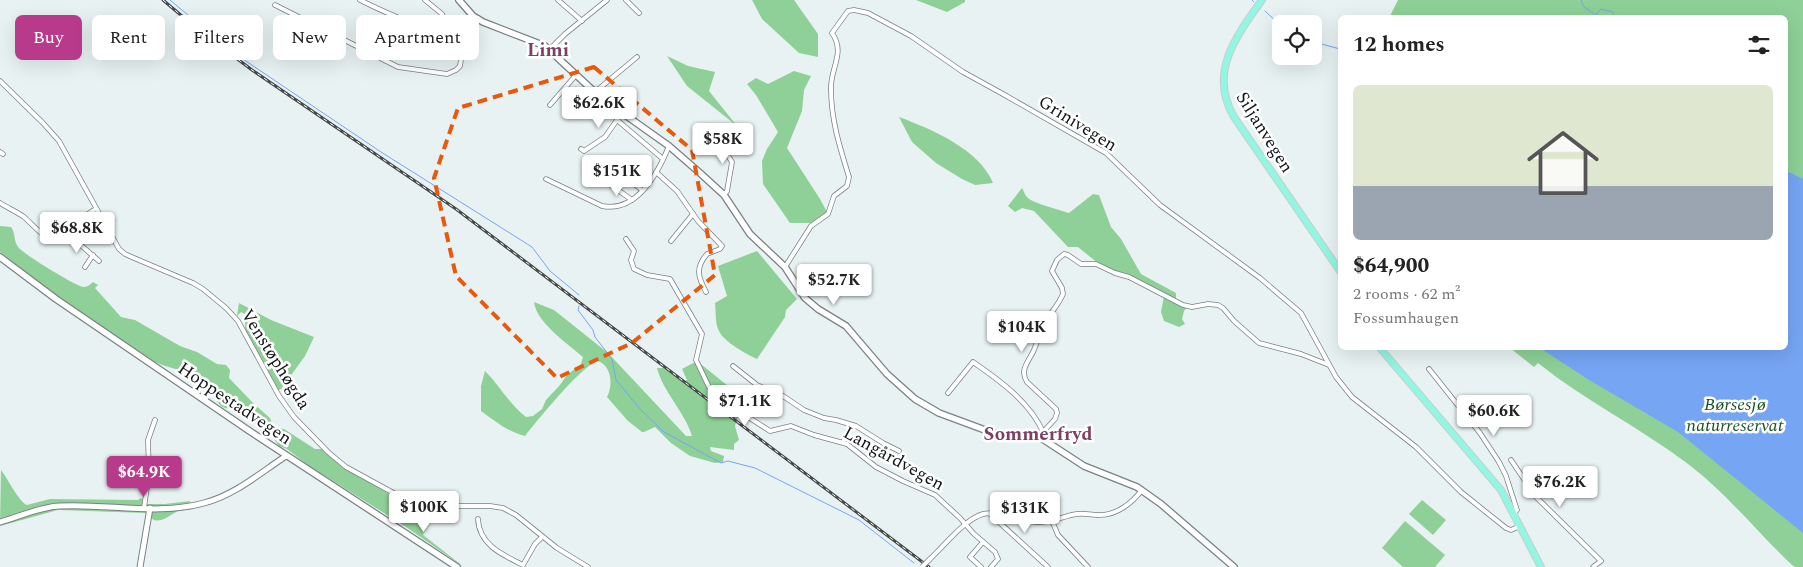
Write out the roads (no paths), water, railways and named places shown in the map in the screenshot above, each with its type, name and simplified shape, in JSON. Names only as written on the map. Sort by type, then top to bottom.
[{"type":"main road","points":[[459,0],[475,15]]},
{"type":"main road","name":"Siljanvegen","points":[[1262,0],[1242,28],[1229,54],[1223,78],[1225,99],[1234,117],[1338,268]]},
{"type":"main road","points":[[479,19],[488,24],[538,42],[550,49],[595,92],[669,146],[724,195],[750,234],[785,266],[806,298],[818,309],[846,326],[887,374],[908,395],[939,413],[993,433],[1042,435],[1084,466],[1142,490],[1234,567]]},
{"type":"main road","name":"Hoppestadvegen","points":[[0,257],[56,299],[286,456],[456,567]]},
{"type":"main road","points":[[1382,350],[1494,482],[1514,513],[1541,567]]},
{"type":"street","points":[[360,0],[394,15]]},
{"type":"street","points":[[425,0],[442,15]]},
{"type":"street","points":[[558,0],[582,21]]},
{"type":"street","points":[[550,49],[606,0]]},
{"type":"street","points":[[626,0],[638,13]]},
{"type":"street","points":[[275,5],[356,46]]},
{"type":"street","name":"Grinivegen","points":[[785,266],[811,226],[825,217],[834,196],[844,189],[849,182],[832,113],[831,88],[839,44],[832,33],[848,11],[868,12],[911,36],[962,72],[1106,153],[1160,205],[1260,278],[1301,313],[1329,366],[1358,403],[1416,447],[1470,499],[1509,530],[1520,526]]},
{"type":"street","points":[[595,92],[638,57]]},
{"type":"street","points":[[385,60],[405,70],[447,74],[456,70],[462,60]]},
{"type":"street","points":[[550,105],[576,75]]},
{"type":"street","name":"Venstøphøgda","points":[[0,81],[59,141],[116,246],[122,252],[193,283],[232,314],[279,396],[294,417],[328,452],[346,467],[412,503],[426,506],[490,506],[502,508],[516,515],[557,548],[588,567]]},
{"type":"street","points":[[581,148],[584,151],[605,137],[622,112]]},
{"type":"street","points":[[617,118],[663,159]]},
{"type":"street","points":[[717,138],[732,162],[727,191],[724,195]]},
{"type":"street","points":[[546,179],[602,206],[622,206],[632,200],[642,190],[656,172],[669,146]]},
{"type":"street","points":[[609,157],[604,160],[642,190]]},
{"type":"street","points":[[630,180],[643,163]]},
{"type":"street","points":[[656,172],[677,191],[693,214],[722,246],[720,249],[710,252],[704,257],[698,272],[706,292]]},
{"type":"street","points":[[601,178],[632,200]]},
{"type":"street","points":[[0,203],[21,215],[48,238],[57,239],[68,234],[84,216],[96,209]]},
{"type":"street","points":[[671,241],[693,214]]},
{"type":"street","points":[[68,234],[99,261]]},
{"type":"street","name":"Langårdvegen","points":[[626,239],[634,250],[632,260],[634,269],[647,276],[670,279],[699,327],[702,338],[696,360],[709,387],[717,397],[770,431],[791,426],[814,435],[843,442],[876,466],[903,482],[935,495],[998,556],[996,562],[991,567]]},
{"type":"street","points":[[948,393],[973,362],[1011,392],[1032,413],[1042,435],[1055,419],[1056,409],[1027,382],[1023,375],[1026,363],[1034,351],[1039,333],[1063,294],[1062,288],[1052,271],[1056,260],[1068,254],[1081,264],[1096,264],[1137,281],[1183,305],[1192,307],[1208,304],[1218,305],[1259,343],[1301,354],[1329,366]]},
{"type":"street","points":[[85,267],[92,255]]},
{"type":"street","name":"Langårdvegen","points":[[733,366],[758,385],[782,396],[804,410],[824,418],[852,424],[882,443],[900,451]]},
{"type":"street","points":[[1429,369],[1480,434],[1499,462],[1517,505],[1518,510],[1514,513]]},
{"type":"street","points":[[140,567],[147,508],[148,440],[155,420]]},
{"type":"street","points":[[843,442],[852,424]]},
{"type":"street","points":[[0,522],[58,506],[147,508],[202,504],[230,494],[286,456]]},
{"type":"street","points":[[1511,460],[1536,497],[1601,561],[1593,567]]},
{"type":"street","points":[[922,567],[977,517],[990,514],[1035,522],[1052,521],[1079,514],[1110,514],[1124,507],[1142,490]]},
{"type":"street","points":[[990,514],[1048,567]]},
{"type":"street","points":[[478,519],[480,530],[490,546],[523,565],[542,537]]},
{"type":"street","points":[[1052,521],[1058,536],[1088,567]]},
{"type":"street","points":[[982,567],[970,557],[983,542]]},
{"type":"water","points":[[1788,172],[1803,179],[1803,533],[1678,432],[1589,380],[1543,350],[1788,350]]},
{"type":"waterway","points":[[170,0],[231,51],[381,152],[532,247],[550,271],[579,295]]},
{"type":"waterway","points":[[1581,0],[1584,7],[1596,15]]},
{"type":"waterway","points":[[1596,15],[1601,9],[1613,12],[1614,15]]},
{"type":"waterway","points":[[1265,11],[1272,18]]},
{"type":"waterway","points":[[1322,44],[1338,48]]},
{"type":"waterway","points":[[579,306],[578,310],[612,359],[616,380],[641,410],[664,432],[721,463],[728,461],[755,468],[859,520],[914,563]]},
{"type":"railway","points":[[163,0],[252,70],[456,209],[929,567]]},
{"type":"district","name":"Limi","points":[[548,49]]},
{"type":"district","name":"Sommerfryd","points":[[1038,433]]},
{"type":"park label","name":"Børsesjø naturreservat","points":[[1735,414]]}]
